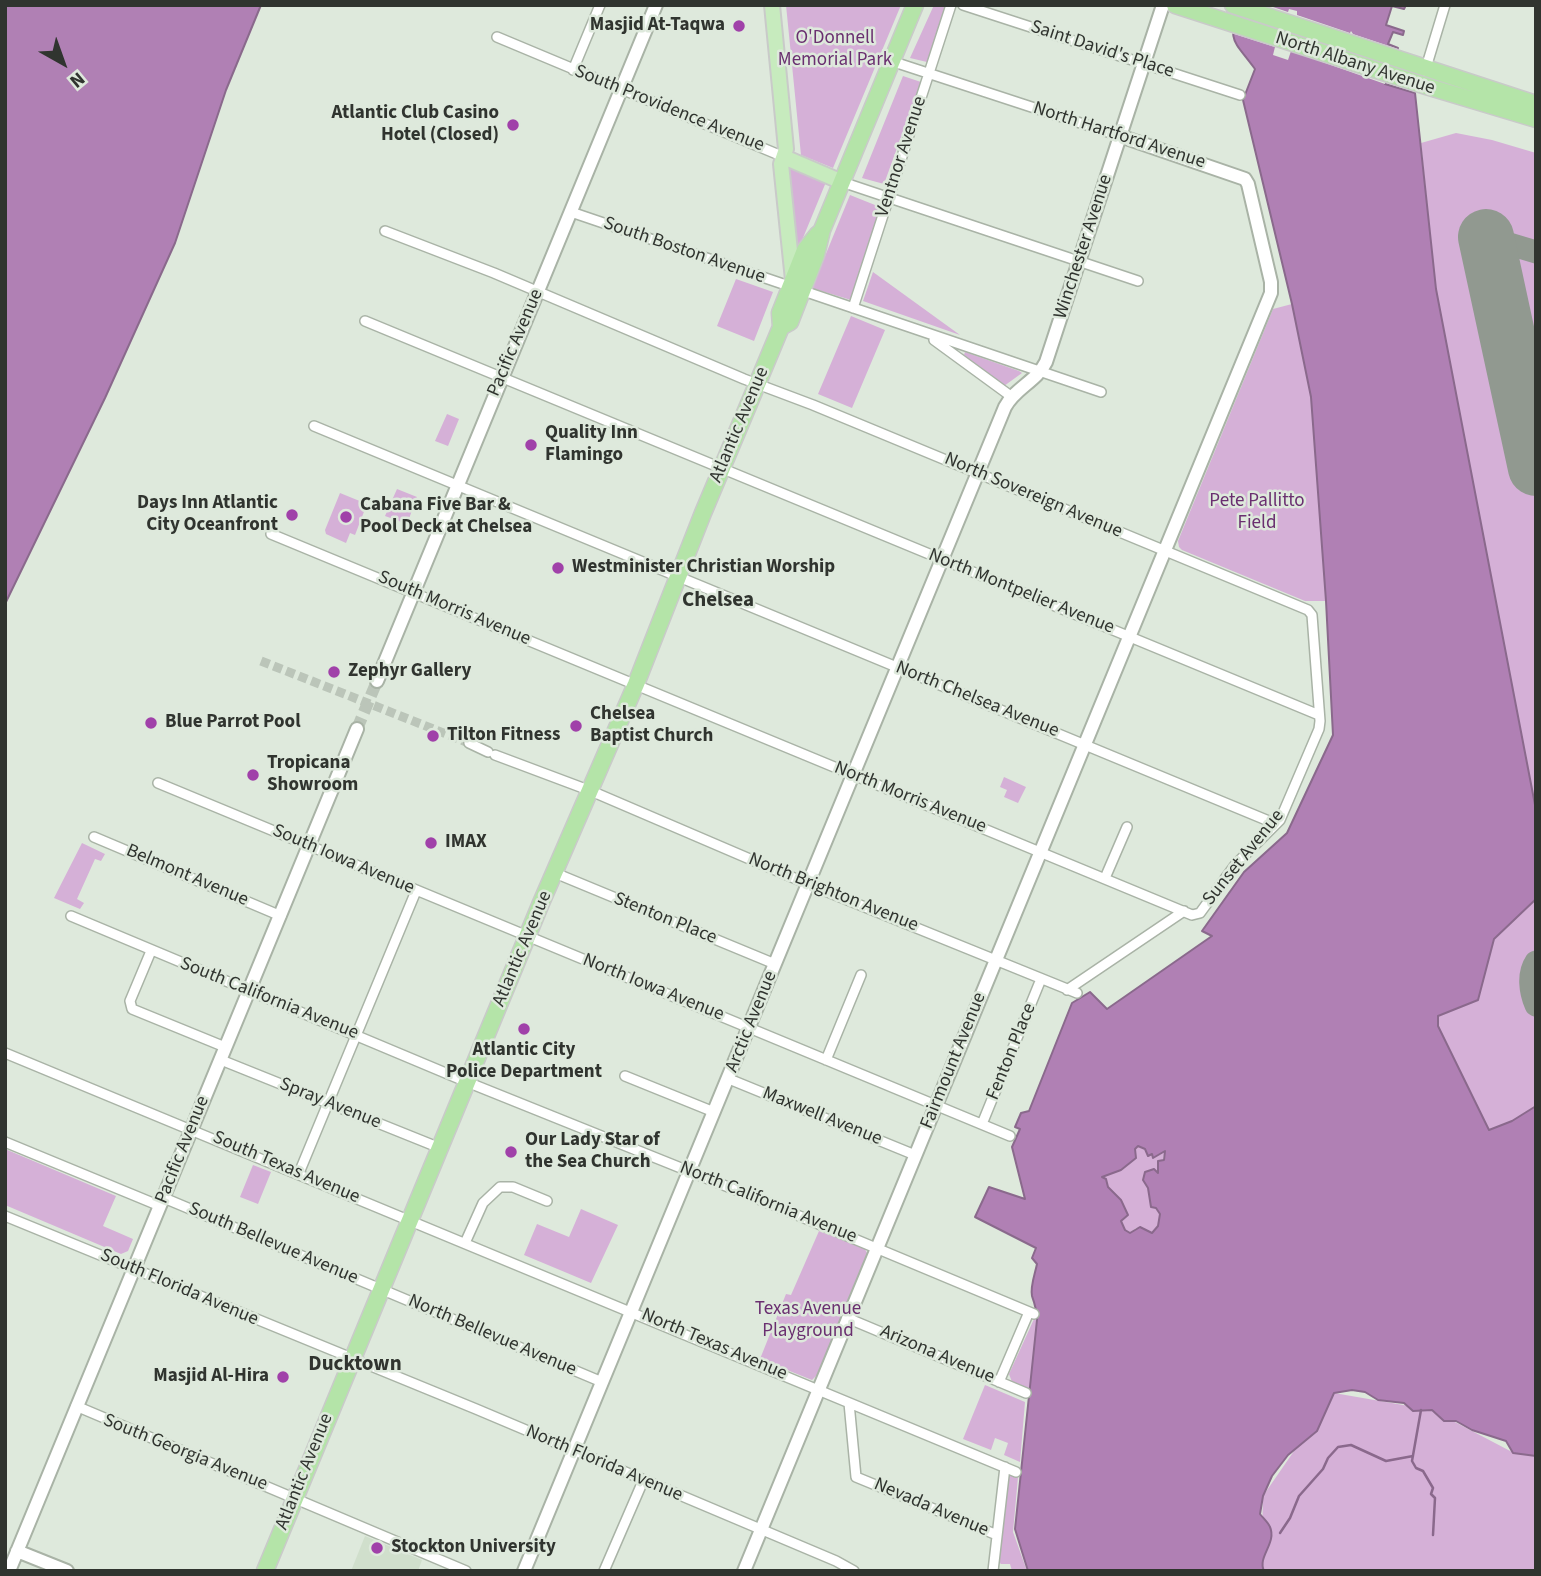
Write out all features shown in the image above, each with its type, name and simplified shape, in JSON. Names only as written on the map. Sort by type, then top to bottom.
[{"type":"highway","points":[[796,287],[816,255],[822,230],[915,5]]},
{"type":"highway","name":"North Albany Avenue","points":[[1175,5],[1536,119]]},
{"type":"highway","name":"North Albany Avenue","points":[[1236,6],[1536,104]]},
{"type":"highway","name":"Atlantic Avenue","points":[[265,1571],[528,936],[636,684],[758,383],[782,327],[790,322],[796,287]]},
{"type":"main road","name":"Atlantic Avenue","points":[[772,5],[786,149],[781,164],[796,287]]},
{"type":"main road","name":"South Providence Avenue","points":[[784,157],[842,182]]},
{"type":"street","name":"Pacific Avenue","points":[[377,681],[656,5]]},
{"type":"street","name":"Ventnor Avenue","points":[[853,308],[951,5]]},
{"type":"street","name":"Saint David's Place","points":[[963,5],[1240,95]]},
{"type":"street","name":"Winchester Avenue","points":[[978,473],[1012,397],[1040,372],[1046,362],[1163,5]]},
{"type":"street","points":[[1426,86],[1426,68],[1445,5]]},
{"type":"street","points":[[573,70],[596,6]]},
{"type":"street","name":"South Providence Avenue","points":[[497,37],[784,157]]},
{"type":"street","name":"North Hartford Avenue","points":[[891,61],[1243,177],[1248,184],[1271,293],[1165,551]]},
{"type":"street","points":[[842,182],[1138,281]]},
{"type":"street","name":"South Boston Avenue","points":[[571,212],[796,287],[927,335]]},
{"type":"street","name":"North Sovereign Avenue","points":[[385,231],[1308,610]]},
{"type":"street","name":"North Montpelier Avenue","points":[[365,321],[1319,715]]},
{"type":"street","points":[[927,335],[1101,392]]},
{"type":"street","points":[[927,335],[1012,397]]},
{"type":"street","name":"North Chelsea Avenue","points":[[314,426],[1276,824]]},
{"type":"street","name":"Arctic Avenue","points":[[524,1571],[978,473]]},
{"type":"street","name":"South Morris Avenue","points":[[271,534],[636,684]]},
{"type":"street","name":"Fairmount Avenue","points":[[744,1571],[1165,551]]},
{"type":"street","name":"Sunset Avenue","points":[[1072,991],[1184,911],[1192,915],[1200,913],[1235,865],[1282,816],[1319,729],[1312,615],[1308,610]]},
{"type":"street","name":"North Morris Avenue","points":[[636,684],[1184,911]]},
{"type":"street","name":"Pacific Avenue","points":[[9,1571],[11,1548],[135,1269],[357,729]]},
{"type":"street","name":"North Brighton Avenue","points":[[469,743],[1072,991]]},
{"type":"street","name":"South Iowa Avenue","points":[[158,783],[528,936]]},
{"type":"street","points":[[1105,878],[1127,827]]},
{"type":"street","name":"Belmont Avenue","points":[[94,837],[281,916]]},
{"type":"street","name":"Stenton Place","points":[[555,873],[775,964]]},
{"type":"street","points":[[299,1173],[416,891]]},
{"type":"street","name":"South California Avenue","points":[[71,916],[467,1082]]},
{"type":"street","name":"North Iowa Avenue","points":[[528,936],[1010,1136]]},
{"type":"street","name":"Spray Avenue","points":[[151,951],[130,1001],[132,1009],[328,1103],[440,1148]]},
{"type":"street","points":[[826,1060],[861,975]]},
{"type":"street","name":"Fenton Place","points":[[982,1124],[1041,979]]},
{"type":"street","name":"South Texas Avenue","points":[[5,1053],[410,1220]]},
{"type":"street","points":[[625,1076],[714,1112]]},
{"type":"street","name":"Maxwell Avenue","points":[[729,1079],[915,1155]]},
{"type":"street","name":"North California Avenue","points":[[467,1082],[1032,1313],[999,1382]]},
{"type":"street","name":"South Bellevue Avenue","points":[[5,1142],[381,1289]]},
{"type":"street","points":[[465,1243],[483,1203],[500,1187],[513,1187],[547,1201]]},
{"type":"street","name":"South Florida Avenue","points":[[5,1216],[353,1360]]},
{"type":"street","name":"North Texas Avenue","points":[[410,1220],[1016,1472]]},
{"type":"street","name":"North Bellevue Avenue","points":[[381,1289],[602,1382]]},
{"type":"street","name":"Arizona Avenue","points":[[847,1318],[1026,1393]]},
{"type":"street","name":"North Florida Avenue","points":[[353,1360],[836,1561],[854,1571]]},
{"type":"street","name":"Nevada Avenue","points":[[849,1403],[856,1477],[997,1535]]},
{"type":"street","name":"South Georgia Avenue","points":[[76,1406],[466,1571]]},
{"type":"street","points":[[993,1571],[1005,1467]]},
{"type":"street","points":[[604,1571],[643,1480]]},
{"type":"street","points":[[11,1548],[67,1571]]},
{"type":"shaded area","points":[[5,5],[261,5],[226,90],[175,243],[105,398],[5,604]]},
{"type":"shaded area","points":[[1239,5],[1406,5],[1404,9],[1392,6],[1386,25],[1404,31],[1403,35],[1393,32],[1388,44],[1398,48],[1385,84],[1415,93],[1436,289],[1536,810],[1536,899],[1494,939],[1478,1000],[1438,1016],[1438,1026],[1489,1130],[1512,1121],[1536,1106],[1536,1456],[1513,1453],[1506,1441],[1472,1430],[1456,1421],[1444,1421],[1432,1410],[1413,1411],[1404,1403],[1378,1400],[1365,1392],[1352,1390],[1334,1393],[1317,1431],[1288,1455],[1272,1476],[1263,1496],[1260,1514],[1269,1525],[1271,1533],[1263,1560],[1264,1571],[1028,1571],[1015,1529],[1037,1320],[1032,1296],[1037,1264],[1032,1258],[1036,1248],[975,1217],[989,1187],[1025,1199],[1012,1147],[1020,1129],[1015,1127],[1021,1113],[1029,1111],[1072,1003],[1090,992],[1107,1009],[1212,936],[1202,931],[1244,872],[1287,833],[1333,735],[1311,397],[1292,304],[1243,100],[1255,69],[1234,40]],"holes":[[[1138,1146],[1145,1149],[1148,1156],[1152,1154],[1153,1158],[1165,1151],[1164,1160],[1158,1161],[1158,1173],[1154,1169],[1145,1172],[1143,1180],[1148,1188],[1151,1207],[1156,1208],[1160,1214],[1158,1226],[1152,1233],[1140,1227],[1130,1233],[1125,1230],[1121,1221],[1128,1215],[1121,1200],[1102,1177],[1121,1170],[1136,1158],[1135,1149]]]},
{"type":"shaded area","name":"Stockton University","points":[[365,1536],[422,1560],[418,1571],[351,1571]]},
{"type":"green space","name":"O'Donnell Memorial Park","points":[[786,5],[901,5],[833,168],[801,155]]},
{"type":"green space","name":"O'Donnell Memorial Park","points":[[934,5],[945,6],[927,62],[910,58]]},
{"type":"green space","name":"O'Donnell Memorial Park","points":[[903,76],[921,82],[884,184],[862,178]]},
{"type":"green space","points":[[1456,133],[1536,153],[1536,810],[1436,289],[1421,143]]},
{"type":"green space","points":[[788,166],[826,182],[798,250],[796,249]]},
{"type":"green space","points":[[850,195],[880,207],[851,300],[812,288]]},
{"type":"green space","points":[[873,272],[960,335],[863,301]]},
{"type":"green space","points":[[736,279],[773,292],[754,341],[717,326]]},
{"type":"green space","name":"Pete Pallitto Field","points":[[1292,304],[1311,397],[1326,601],[1305,601],[1182,550],[1178,541],[1273,309]]},
{"type":"green space","points":[[851,316],[885,330],[852,408],[818,394]]},
{"type":"green space","points":[[965,352],[1022,373],[1004,386],[964,355]]},
{"type":"green space","points":[[447,414],[459,419],[448,446],[435,441]]},
{"type":"green space","points":[[397,489],[417,497],[407,524],[385,516]]},
{"type":"green space","name":"Cabana Five Bar & Pool Deck at Chelsea","points":[[340,493],[367,504],[355,535],[350,533],[346,543],[326,534],[325,530]]},
{"type":"green space","points":[[1004,777],[1026,787],[1018,803],[1004,797],[1007,790],[1000,787]]},
{"type":"green space","points":[[82,843],[105,854],[101,861],[95,859],[77,899],[84,903],[80,909],[54,898]]},
{"type":"green space","points":[[1536,899],[1536,1106],[1512,1121],[1489,1130],[1438,1026],[1438,1016],[1478,1000],[1494,939]]},
{"type":"green space","points":[[1138,1146],[1159,1155],[1165,1151],[1159,1175],[1145,1184],[1151,1207],[1156,1208],[1160,1214],[1158,1226],[1152,1233],[1136,1228],[1130,1233],[1124,1229],[1121,1221],[1128,1214],[1121,1200],[1108,1187],[1102,1176],[1121,1170],[1136,1158],[1134,1149]]},
{"type":"green space","points":[[5,1149],[116,1196],[103,1226],[133,1239],[128,1251],[121,1254],[5,1205]]},
{"type":"green space","points":[[253,1165],[271,1172],[258,1204],[240,1197]]},
{"type":"green space","points":[[581,1209],[618,1225],[591,1283],[524,1255],[537,1224],[569,1237]]},
{"type":"green space","name":"Texas Avenue Playground","points":[[819,1231],[865,1249],[868,1255],[818,1374],[812,1380],[760,1359],[786,1294],[791,1295]]},
{"type":"green space","points":[[1034,1319],[1037,1320],[1030,1389],[1012,1382],[1009,1374]]},
{"type":"green space","points":[[985,1385],[1025,1402],[1020,1462],[1004,1455],[1008,1443],[995,1438],[991,1450],[963,1439]]},
{"type":"green space","points":[[1334,1393],[1432,1410],[1514,1453],[1536,1452],[1536,1571],[1266,1571],[1261,1567],[1263,1496]]},
{"type":"green space","points":[[1008,1473],[1018,1477],[1013,1532],[1027,1571],[1012,1571],[1010,1564],[1001,1564],[998,1561]]},
{"type":"pier","points":[[1239,5],[1267,5],[1288,12],[1289,9],[1297,11],[1297,15],[1398,49],[1385,84],[1291,51],[1288,60],[1273,55],[1275,47],[1231,33]]},
{"type":"waterway","points":[[1421,1410],[1412,1461],[1416,1468],[1423,1471],[1433,1488],[1433,1535]]},
{"type":"waterway","points":[[1280,1533],[1299,1496],[1338,1447],[1351,1445],[1386,1461],[1413,1456]]},
{"type":"waterway","points":[[1524,1571],[1536,1571]]},
{"type":"taxiway","points":[[1486,237],[1536,252]]},
{"type":"taxiway","points":[[1536,962],[1531,983],[1536,1005]]},
{"type":"runway","points":[[1486,237],[1536,468]]},
{"type":"tunnel","points":[[261,661],[469,743]]},
{"type":"tunnel","points":[[357,729],[377,681]]},
{"type":"place","name":"Masjid At-Taqwa","points":[[739,26]]},
{"type":"place","name":"Atlantic Club Casino Hotel (Closed)","points":[[513,125]]},
{"type":"place","name":"Quality Inn Flamingo","points":[[531,445]]},
{"type":"place","name":"Days Inn Atlantic City Oceanfront","points":[[292,515]]},
{"type":"place","name":"Cabana Five Bar & Pool Deck at Chelsea","points":[[346,517]]},
{"type":"place","name":"Westminister Christian Worship","points":[[558,568]]},
{"type":"place","name":"Zephyr Gallery","points":[[334,672]]},
{"type":"place","name":"Blue Parrot Pool","points":[[151,723]]},
{"type":"place","name":"Chelsea Baptist Church","points":[[576,726]]},
{"type":"place","name":"Tilton Fitness","points":[[433,736]]},
{"type":"place","name":"Tropicana Showroom","points":[[253,775]]},
{"type":"place","name":"IMAX","points":[[431,843]]},
{"type":"place","name":"Atlantic City Police Department","points":[[524,1029]]},
{"type":"place","name":"Our Lady Star of the Sea Church","points":[[511,1152]]},
{"type":"place","name":"Masjid Al-Hira","points":[[283,1377]]},
{"type":"place","name":"Stockton University","points":[[377,1548]]},
{"type":"district","name":"Chelsea","points":[[718,601]]},
{"type":"district","name":"Ducktown","points":[[355,1365]]}]
